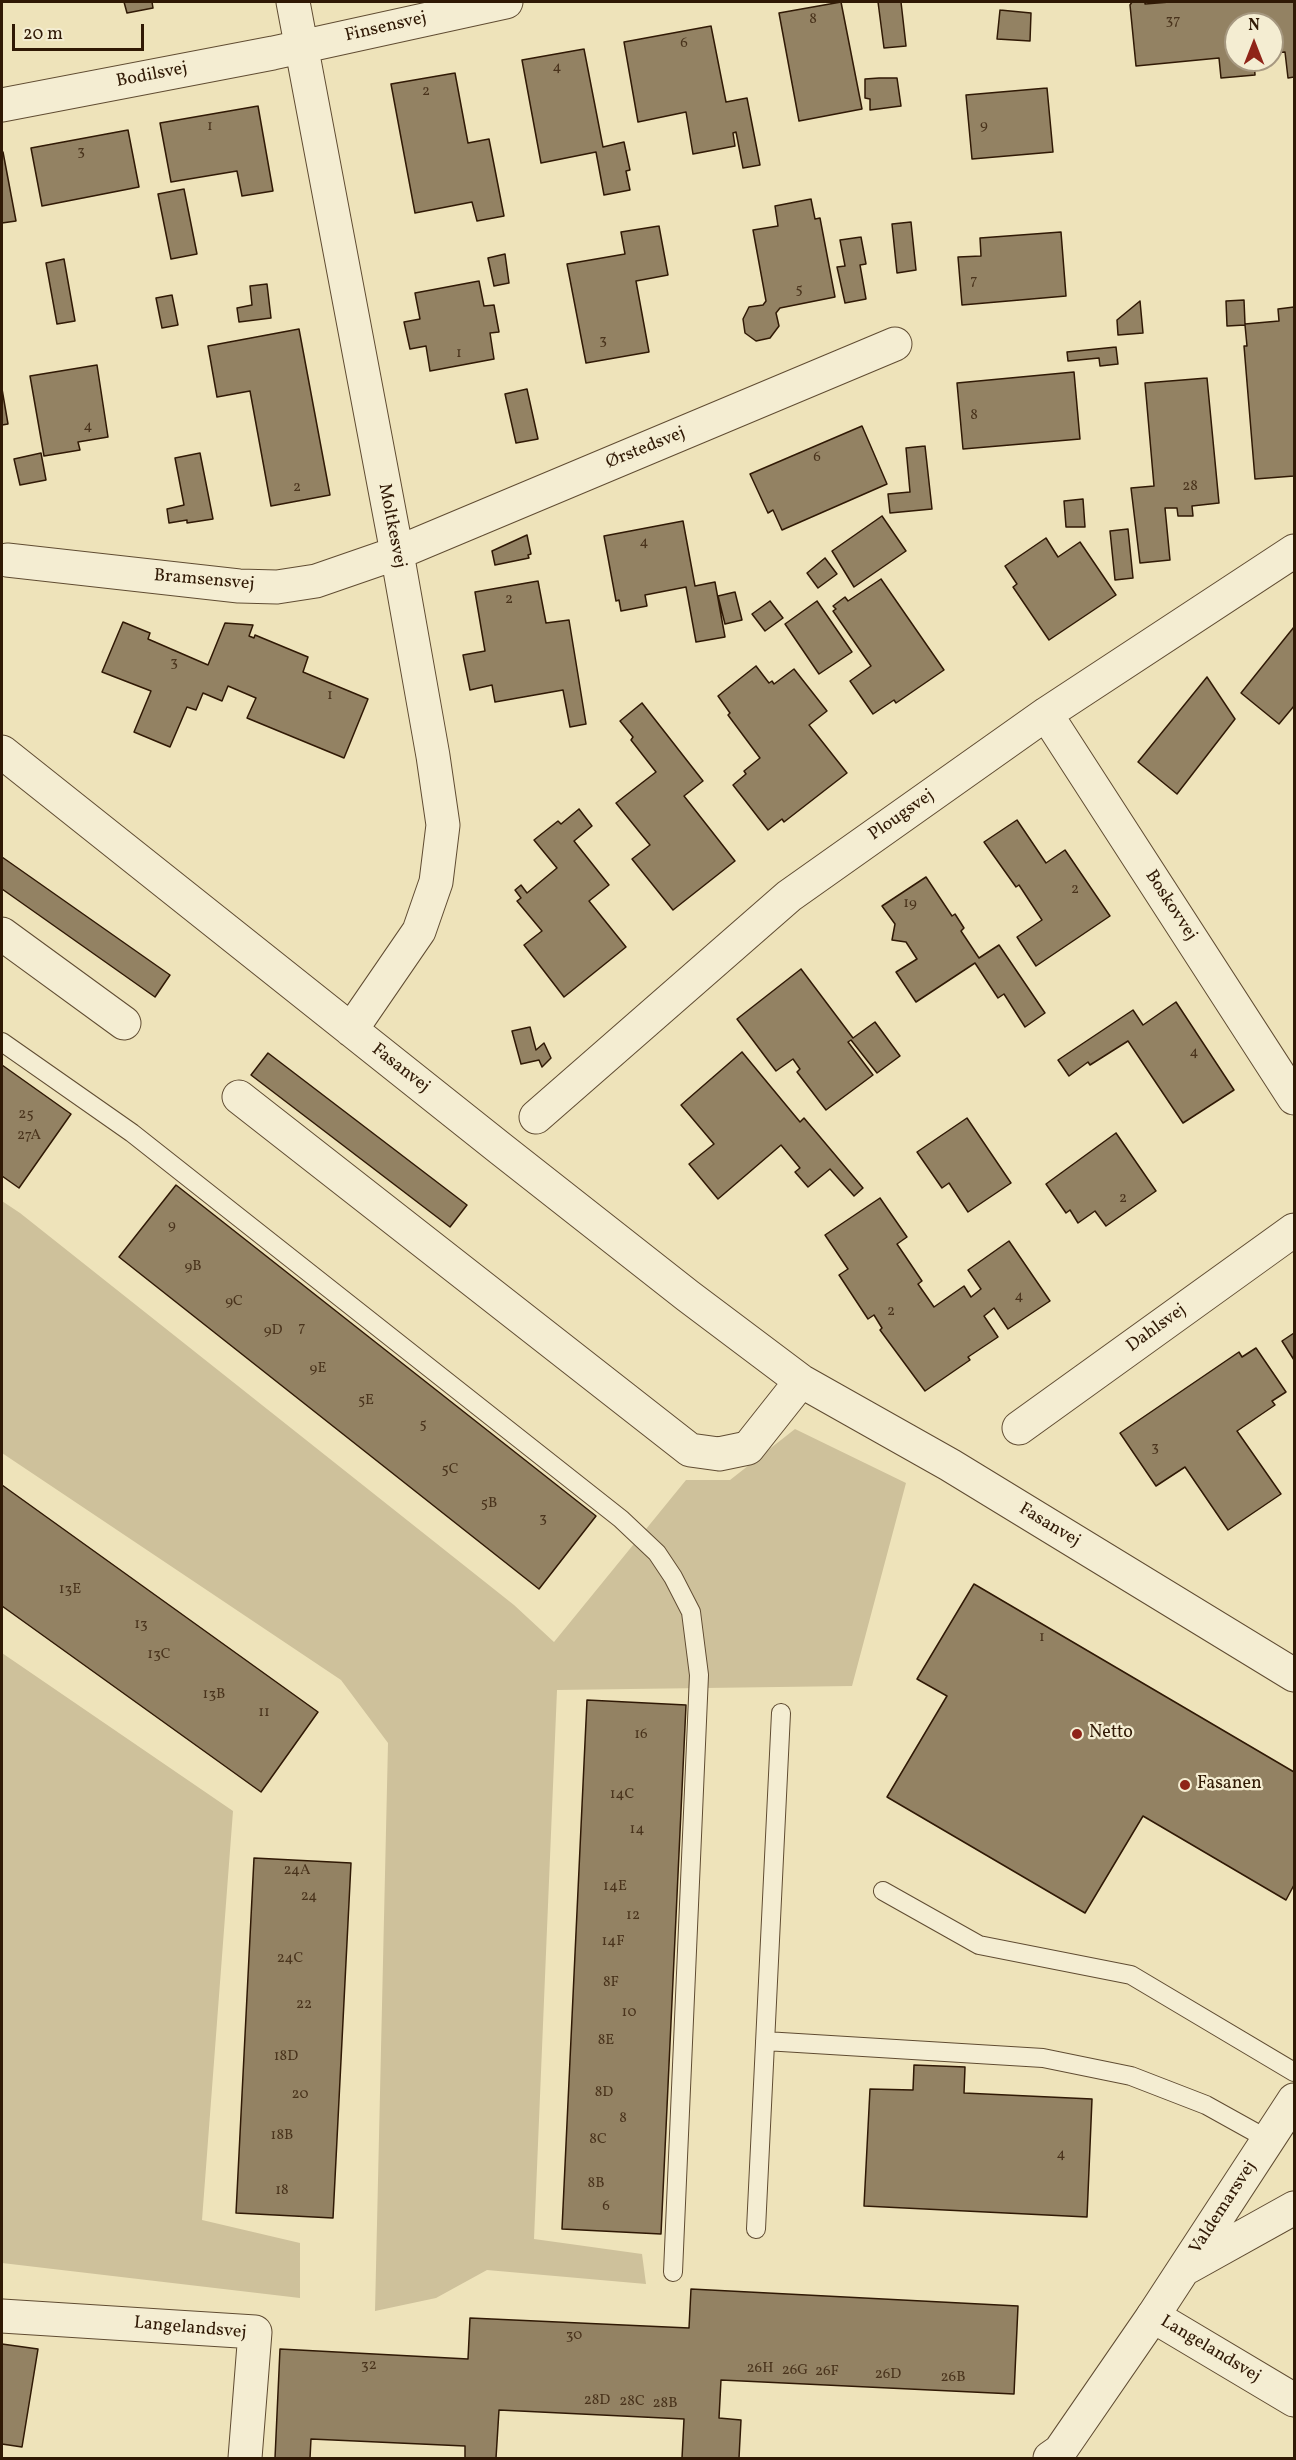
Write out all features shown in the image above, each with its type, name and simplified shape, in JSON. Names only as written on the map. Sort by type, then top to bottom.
[{"type":"street","name":"Moltkesvej","points":[[293,2],[397,553],[443,825],[436,882],[419,932],[351,1030]]},
{"type":"street","name":"Finsensvej","points":[[302,47],[506,2]]},
{"type":"street","name":"Bodilsvej","points":[[2,105],[302,47]]},
{"type":"street","name":"Ørstedsvej","points":[[397,553],[895,344]]},
{"type":"street","name":"Plougsvej","points":[[536,1117],[789,896],[1046,714],[1294,551]]},
{"type":"street","name":"Bramsensvej","points":[[7,560],[238,586],[277,587],[316,581],[397,553]]},
{"type":"street","name":"Boskovvej","points":[[1046,714],[1294,1098]]},
{"type":"street","name":"Fasanvej","points":[[2,752],[688,1296],[801,1381],[950,1465],[1294,1675]]},
{"type":"street","points":[[2,934],[124,1023]]},
{"type":"street","points":[[239,1097],[690,1450],[719,1454],[748,1448],[801,1381]]},
{"type":"street","name":"Dahlsvej","points":[[1019,1428],[1294,1230]]},
{"type":"street","name":"Valdemarsvej","points":[[1153,2316],[1294,2100]]},
{"type":"street","points":[[1184,2269],[1294,2208]]},
{"type":"street","name":"Langelandsvej","points":[[2,2316],[255,2332],[245,2458]]},
{"type":"street","name":"Langelandsvej","points":[[1050,2458],[1060,2451],[1153,2316],[1294,2400]]},
{"type":"lane","points":[[2,1042],[132,1133],[621,1519],[657,1553],[673,1577],[691,1612],[699,1675],[673,2272]]},
{"type":"lane","points":[[756,2229],[781,1713]]},
{"type":"lane","points":[[883,1891],[979,1945],[1131,1975],[1294,2072]]},
{"type":"lane","points":[[765,2041],[1054,2060],[1131,2076],[1206,2105],[1269,2140]]},
{"type":"shaded area","points":[[2,1201],[514,1605],[554,1642],[686,1480],[730,1480],[795,1429],[906,1483],[852,1686],[557,1690],[534,2239],[642,2254],[646,2284],[487,2270],[436,2298],[375,2311],[388,1743],[341,1680],[2,1453]]},
{"type":"shaded area","points":[[2,1653],[233,1811],[202,2220],[300,2243],[300,2298],[2,2263]]},
{"type":"building","points":[[124,2],[152,2],[153,8],[127,13]]},
{"type":"building","points":[[841,2],[862,109],[799,121],[779,13]]},
{"type":"building","points":[[878,2],[901,2],[906,46],[884,48]]},
{"type":"building","points":[[1132,2],[1145,2],[1145,4],[1294,2],[1294,77],[1288,78],[1284,52],[1284,12],[1224,12],[1224,72],[1255,72],[1255,75],[1221,78],[1219,58],[1136,66],[1130,5]]},
{"type":"building","points":[[1000,10],[1031,13],[1030,41],[997,39]]},
{"type":"building","points":[[711,26],[726,102],[747,98],[760,165],[743,168],[736,132],[733,133],[735,146],[693,154],[686,112],[638,122],[624,42]]},
{"type":"building","points":[[584,49],[603,147],[624,142],[630,170],[626,171],[630,190],[604,195],[596,152],[541,163],[522,60]]},
{"type":"building","points":[[455,73],[468,143],[489,139],[504,216],[477,221],[472,202],[415,213],[391,84]]},
{"type":"building","points":[[897,78],[901,106],[870,110],[870,99],[865,98],[865,79]]},
{"type":"building","points":[[1047,88],[1053,152],[972,159],[966,95]]},
{"type":"building","points":[[258,106],[273,191],[242,196],[237,171],[171,182],[160,123]]},
{"type":"building","points":[[128,130],[139,187],[42,206],[31,148]]},
{"type":"building","points":[[2,153],[16,221],[2,223]]},
{"type":"building","points":[[184,189],[197,254],[171,259],[158,194]]},
{"type":"building","points":[[811,199],[815,219],[820,218],[835,297],[780,308],[776,313],[779,326],[770,338],[756,341],[745,333],[743,319],[749,307],[763,305],[766,301],[753,230],[778,226],[775,206]]},
{"type":"building","points":[[911,222],[916,270],[897,273],[892,224]]},
{"type":"building","points":[[659,226],[668,275],[636,281],[649,352],[586,363],[567,264],[625,254],[621,232]]},
{"type":"building","points":[[1061,232],[1066,296],[962,305],[958,257],[981,256],[980,238]]},
{"type":"building","points":[[861,237],[866,264],[860,265],[866,299],[845,303],[837,267],[845,266],[840,240]]},
{"type":"building","points":[[505,254],[509,283],[494,286],[488,258]]},
{"type":"building","points":[[64,259],[75,321],[57,324],[46,263]]},
{"type":"building","points":[[479,281],[484,306],[494,305],[499,332],[490,333],[494,359],[430,371],[426,346],[410,349],[404,322],[420,319],[415,293]]},
{"type":"building","points":[[267,284],[271,318],[239,322],[237,308],[252,305],[250,286]]},
{"type":"building","points":[[172,295],[178,325],[162,328],[156,298]]},
{"type":"building","points":[[1244,300],[1245,324],[1279,321],[1278,309],[1294,307],[1294,476],[1255,479],[1244,346],[1247,346],[1245,325],[1227,326],[1226,301]]},
{"type":"building","points":[[1140,301],[1143,333],[1118,335],[1117,320]]},
{"type":"building","points":[[299,329],[330,495],[271,506],[250,391],[217,397],[208,346]]},
{"type":"building","points":[[1116,347],[1118,364],[1100,366],[1099,358],[1068,361],[1067,352]]},
{"type":"building","points":[[97,365],[108,437],[78,442],[80,450],[44,456],[30,376]]},
{"type":"building","points":[[1074,372],[1080,439],[963,449],[957,383]]},
{"type":"building","points":[[1207,378],[1219,503],[1192,506],[1193,516],[1178,516],[1177,508],[1165,508],[1170,560],[1140,563],[1131,488],[1154,486],[1145,383]]},
{"type":"building","points":[[2,389],[8,424],[2,425]]},
{"type":"building","points":[[527,389],[538,439],[516,443],[505,394]]},
{"type":"building","points":[[862,426],[887,484],[782,530],[773,510],[768,513],[750,474]]},
{"type":"building","points":[[925,446],[932,509],[890,513],[888,494],[910,492],[906,448]]},
{"type":"building","points":[[41,453],[46,480],[20,485],[14,459]]},
{"type":"building","points":[[200,453],[213,519],[169,523],[167,509],[184,505],[175,458]]},
{"type":"building","points":[[1083,499],[1085,527],[1066,527],[1064,501]]},
{"type":"building","points":[[882,516],[906,551],[854,587],[832,551]]},
{"type":"building","points":[[683,521],[695,586],[715,582],[725,637],[696,642],[686,587],[645,595],[647,606],[621,611],[619,600],[616,601],[604,536]]},
{"type":"building","points":[[1128,529],[1133,578],[1115,580],[1110,531]]},
{"type":"building","points":[[527,535],[531,554],[528,555],[529,558],[495,565],[492,551]]},
{"type":"building","points":[[1046,538],[1058,557],[1080,542],[1116,595],[1049,640],[1013,587],[1017,584],[1005,566]]},
{"type":"building","points":[[825,558],[837,574],[818,588],[807,573]]},
{"type":"building","points":[[881,579],[944,670],[896,703],[894,700],[873,714],[850,681],[871,666],[833,611],[836,609],[833,606],[845,597],[848,601]]},
{"type":"building","points":[[538,581],[546,623],[569,620],[586,724],[570,727],[563,690],[495,702],[492,685],[470,690],[463,655],[485,651],[475,592]]},
{"type":"building","points":[[735,592],[742,620],[725,624],[718,596]]},
{"type":"building","points":[[770,601],[783,618],[765,631],[752,614]]},
{"type":"building","points":[[817,601],[852,652],[819,674],[785,624]]},
{"type":"building","points":[[123,622],[150,633],[148,639],[208,665],[225,623],[253,625],[249,636],[254,638],[255,635],[308,657],[303,672],[368,699],[344,758],[247,718],[256,698],[228,686],[222,701],[203,693],[196,710],[187,707],[170,747],[134,732],[151,691],[102,672]]},
{"type":"building","points":[[1294,627],[1294,706],[1279,724],[1241,693]]},
{"type":"building","points":[[756,666],[769,683],[772,681],[774,684],[794,669],[827,711],[809,725],[847,773],[784,822],[782,819],[768,830],[733,785],[746,774],[744,771],[760,758],[728,715],[730,713],[718,696]]},
{"type":"building","points":[[1207,677],[1235,719],[1177,794],[1138,762]]},
{"type":"building","points":[[642,703],[703,781],[684,796],[735,861],[673,910],[632,859],[650,845],[616,803],[656,772],[631,740],[633,737],[620,721]]},
{"type":"building","points":[[579,809],[592,826],[574,841],[609,885],[589,901],[626,947],[564,997],[524,945],[542,931],[517,901],[521,898],[515,890],[521,885],[527,893],[557,868],[534,840],[558,821],[561,824]]},
{"type":"building","points":[[1017,820],[1046,863],[1065,850],[1110,916],[1036,966],[1017,937],[1042,920],[1019,885],[1016,887],[984,842]]},
{"type":"building","points":[[2,857],[170,975],[155,997],[2,889]]},
{"type":"building","points":[[926,877],[952,916],[955,914],[964,928],[961,931],[979,958],[999,945],[1045,1013],[1025,1027],[1004,994],[998,998],[975,963],[916,1002],[896,972],[917,959],[906,942],[892,940],[895,924],[882,906]]},
{"type":"building","points":[[801,969],[853,1038],[875,1022],[900,1056],[877,1073],[851,1040],[848,1042],[873,1075],[826,1110],[797,1072],[800,1069],[793,1059],[776,1071],[737,1019]]},
{"type":"building","points":[[1176,1002],[1234,1090],[1183,1123],[1128,1041],[1090,1065],[1088,1062],[1069,1076],[1058,1060],[1133,1010],[1143,1025]]},
{"type":"building","points":[[530,1027],[536,1050],[544,1043],[551,1058],[542,1067],[539,1060],[521,1064],[512,1031]]},
{"type":"building","points":[[742,1052],[800,1122],[804,1118],[863,1188],[854,1196],[830,1169],[808,1187],[795,1172],[800,1168],[781,1145],[718,1199],[689,1164],[714,1144],[681,1105]]},
{"type":"building","points":[[268,1053],[467,1205],[450,1227],[251,1075]]},
{"type":"building","points":[[2,1065],[71,1114],[19,1188],[2,1176]]},
{"type":"building","points":[[967,1118],[1011,1183],[968,1212],[949,1183],[942,1188],[917,1152]]},
{"type":"building","points":[[1116,1133],[1156,1191],[1106,1226],[1095,1211],[1078,1223],[1070,1210],[1066,1213],[1046,1184]]},
{"type":"building","points":[[176,1185],[596,1516],[539,1589],[119,1257]]},
{"type":"building","points":[[880,1198],[907,1237],[897,1244],[922,1281],[918,1284],[934,1307],[964,1286],[971,1297],[981,1289],[968,1270],[1009,1241],[1050,1301],[1008,1329],[994,1308],[984,1316],[998,1337],[968,1357],[970,1360],[925,1391],[880,1330],[882,1328],[874,1315],[868,1319],[839,1275],[848,1269],[825,1235]]},
{"type":"building","points":[[1294,1333],[1294,1360],[1282,1341]]},
{"type":"building","points":[[1256,1348],[1286,1392],[1272,1401],[1275,1405],[1237,1431],[1281,1494],[1228,1530],[1185,1467],[1156,1486],[1120,1433],[1239,1352],[1242,1357]]},
{"type":"building","points":[[2,1485],[318,1712],[261,1792],[2,1606]]},
{"type":"building","name":"Netto","points":[[974,1584],[1294,1772],[1294,1885],[1286,1900],[1143,1816],[1085,1913],[887,1797],[947,1696],[917,1679]]},
{"type":"building","points":[[587,1700],[686,1705],[661,2234],[562,2229]]},
{"type":"building","points":[[254,1858],[351,1863],[333,2218],[236,2213]]},
{"type":"building","points":[[914,2065],[965,2067],[964,2093],[1092,2099],[1087,2217],[864,2206],[870,2089],[913,2090]]},
{"type":"building","points":[[691,2289],[1018,2306],[1014,2394],[721,2380],[719,2418],[741,2420],[739,2458],[682,2458],[684,2419],[499,2410],[496,2458],[465,2458],[465,2446],[311,2439],[310,2458],[275,2458],[280,2349],[468,2359],[470,2318],[689,2328]]},
{"type":"building","points":[[2,2344],[38,2349],[22,2447],[2,2444]]},
{"type":"place","name":"Netto","points":[[1077,1734]]},
{"type":"place","name":"Fasanen","points":[[1185,1785]]}]
